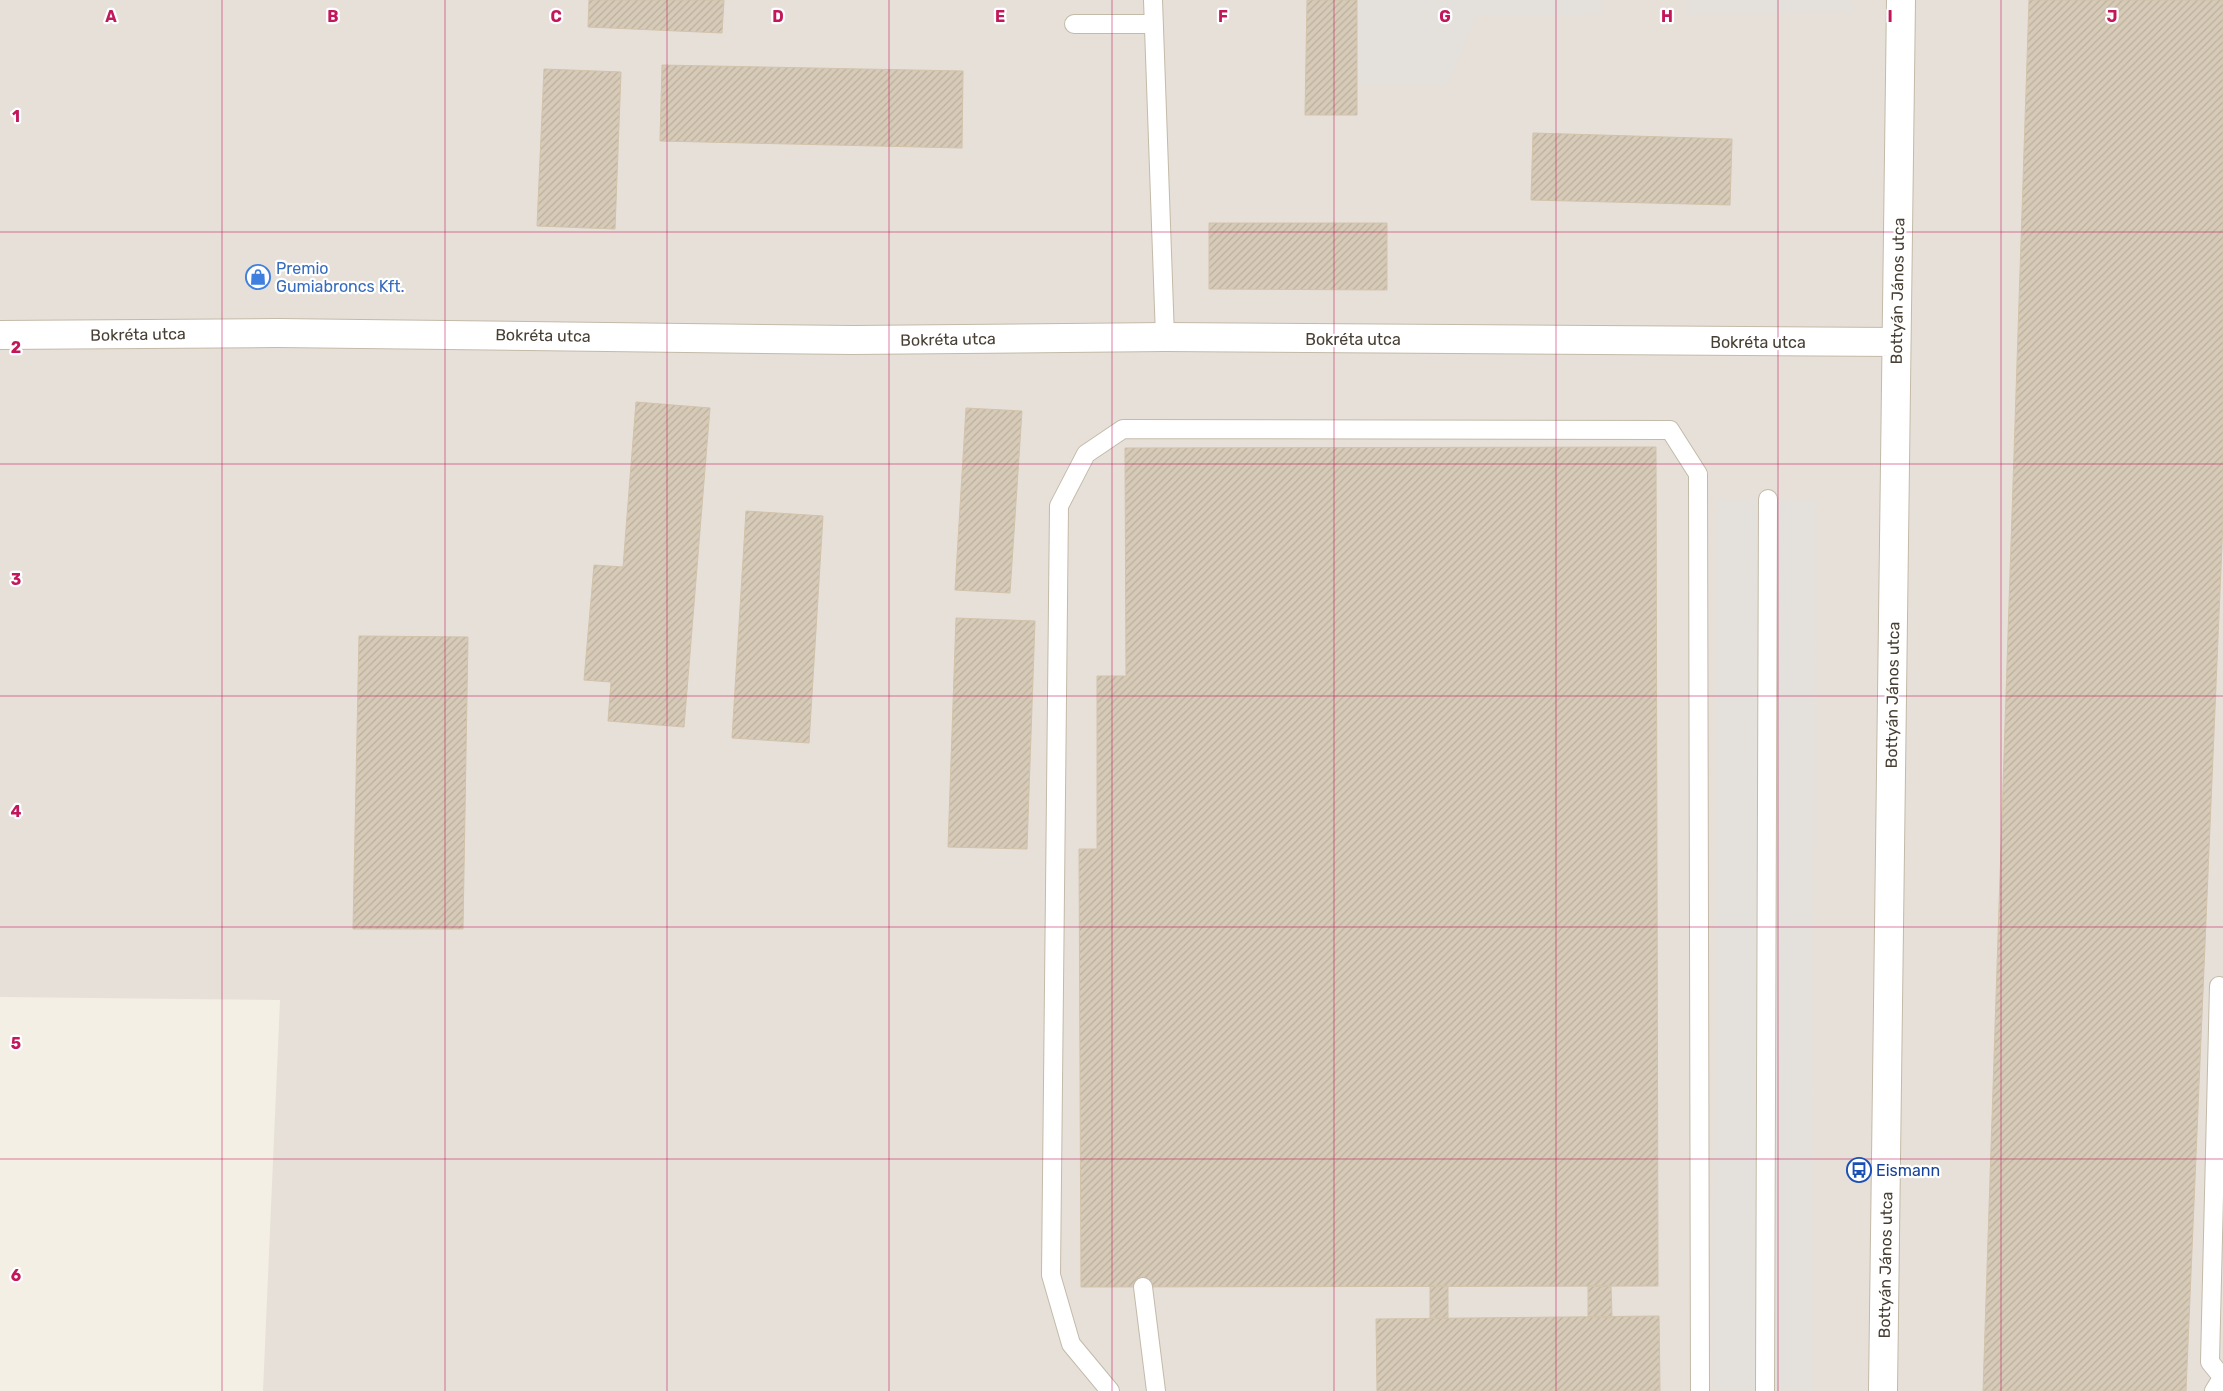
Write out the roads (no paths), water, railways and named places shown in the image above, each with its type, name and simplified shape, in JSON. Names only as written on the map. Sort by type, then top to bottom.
[{"type":"street","name":"Bottyán János utca","points":[[1883,1391],[1901,0]]},
{"type":"street","name":"Bokréta utca","points":[[0,335],[364,333],[844,340],[1165,337],[1896,342]]},
{"type":"lane","points":[[1153,0],[1165,337]]},
{"type":"lane","points":[[1074,24],[1154,24]]},
{"type":"lane","points":[[1110,1391],[1071,1344],[1050,1275],[1059,506],[1086,454],[1124,429],[1670,430],[1698,474],[1700,1391]]},
{"type":"lane","points":[[1765,1391],[1768,499]]},
{"type":"lane","points":[[2214,1391],[2223,1378],[2210,1362],[2218,986]]},
{"type":"lane","points":[[1143,1287],[1156,1391]]},
{"type":"place","name":"Premio Gumiabroncs Kft.","points":[[258,277]]},
{"type":"place","name":"Eismann","points":[[1859,1170]]}]
